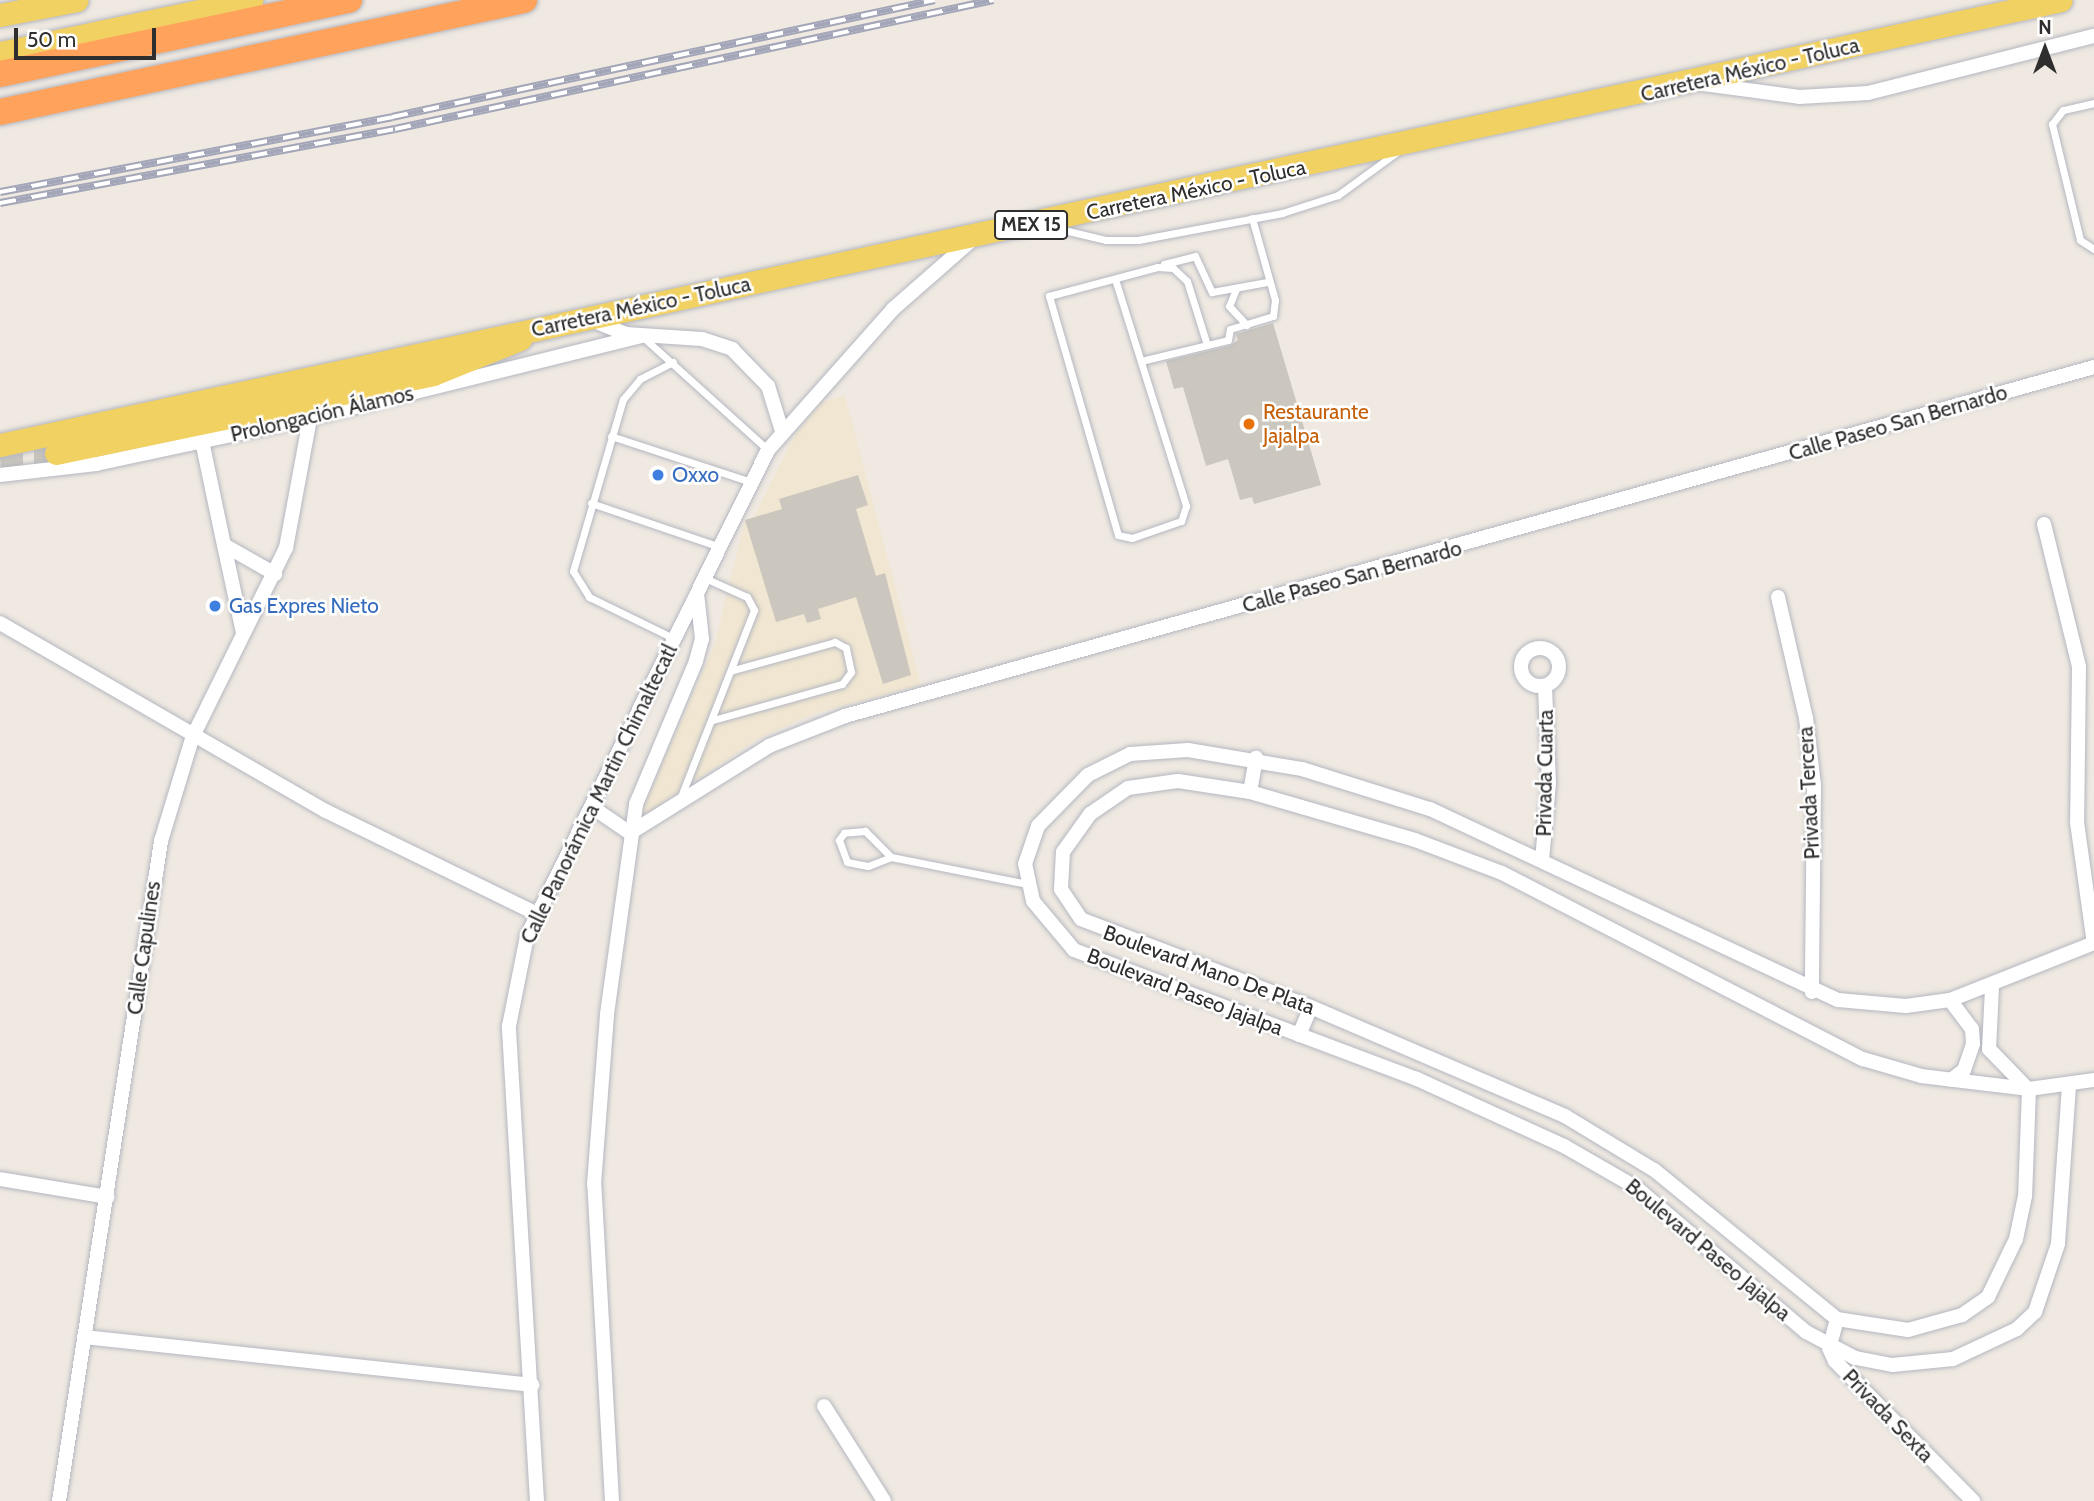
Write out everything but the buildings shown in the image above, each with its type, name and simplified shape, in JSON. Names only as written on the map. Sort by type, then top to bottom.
[{"type":"highway","points":[[0,75],[349,0]]},
{"type":"highway","points":[[0,112],[524,0]]},
{"type":"main road","points":[[0,15],[76,0]]},
{"type":"main road","points":[[0,53],[251,0]]},
{"type":"main road","name":"Carretera México - Toluca","points":[[0,445],[1695,83],[2062,0]]},
{"type":"main road","points":[[466,381],[531,330]]},
{"type":"main road","points":[[55,453],[433,374],[511,345]]},
{"type":"street","points":[[1695,83],[1774,96],[1868,93],[2094,36]]},
{"type":"street","name":"Calle Panorámica Martin Chimaltecatl","points":[[537,1501],[509,1026],[516,975],[537,914],[768,450],[782,431],[916,285],[977,236]]},
{"type":"street","name":"Prolongación Álamos","points":[[588,318],[641,336],[702,339],[744,356],[768,386],[782,431]]},
{"type":"street","name":"Prolongación Álamos","points":[[0,475],[56,471],[310,418],[641,336]]},
{"type":"street","name":"Calle Paseo San Bernardo","points":[[630,833],[769,746],[845,716],[2094,367]]},
{"type":"street","name":"Calle Capulines","points":[[59,1501],[154,879],[193,736],[275,574],[301,491],[310,418]]},
{"type":"street","points":[[202,441],[243,633]]},
{"type":"street","points":[[1027,884],[1025,864],[1038,826],[1107,763],[1154,749],[1256,758],[1407,801],[1542,860],[1812,992],[1864,1004],[1950,1000],[1992,988],[2094,944],[2077,822],[2079,667],[2044,524]]},
{"type":"street","points":[[224,545],[275,574]]},
{"type":"street","points":[[612,1501],[596,1284],[598,1124],[630,833],[696,661],[702,639],[697,594]]},
{"type":"street","name":"Privada Tercera","points":[[1777,597],[1814,785],[1812,992]]},
{"type":"street","points":[[0,623],[326,811],[537,914]]},
{"type":"street","name":"Privada Cuarta","points":[[1542,860],[1549,761],[1545,686]]},
{"type":"street","points":[[1250,792],[1256,758]]},
{"type":"street","name":"Boulevard Mano De Plata","points":[[1837,1319],[1690,1197],[1592,1131],[1311,1007],[1102,932],[1081,919],[1061,889],[1063,852],[1073,835],[1098,807],[1128,788],[1178,781],[1250,792],[1460,855],[1863,1059],[1951,1080],[2029,1089],[2069,1086],[2094,1080]]},
{"type":"street","points":[[592,807],[630,833]]},
{"type":"street","name":"Boulevard Paseo Jajalpa","points":[[1027,884],[1044,919],[1074,950],[1472,1103],[1607,1169],[1829,1348],[1880,1363],[1924,1364],[1985,1346],[2035,1312],[2058,1244],[2069,1086]]},
{"type":"street","points":[[1837,1319],[1922,1328],[1962,1315],[1988,1297],[2007,1262],[2025,1196],[2029,1089],[1989,1049],[1992,988]]},
{"type":"street","points":[[1950,1000],[1972,1029],[1973,1044],[1964,1070],[1951,1080]]},
{"type":"street","points":[[1299,1035],[1311,1007]]},
{"type":"street","points":[[0,1179],[107,1197]]},
{"type":"street","name":"Privada Sexta","points":[[1837,1319],[1829,1348],[1856,1387],[1973,1501]]},
{"type":"street","points":[[83,1337],[532,1385]]},
{"type":"street","points":[[824,1406],[884,1501]]},
{"type":"lane","points":[[2094,103],[2063,110],[2052,124],[2080,240],[2094,249]]},
{"type":"lane","points":[[1036,223],[1122,241],[1252,218],[1338,195],[1405,145]]},
{"type":"lane","points":[[1141,362],[1228,340],[1230,329],[1273,316],[1252,218]]},
{"type":"lane","points":[[1115,278],[1186,506],[1181,521],[1124,538],[1114,530],[1048,301],[1058,290],[1195,256],[1212,292],[1267,282]]},
{"type":"lane","points":[[1157,267],[1173,268],[1187,281],[1207,345]]},
{"type":"lane","points":[[1236,289],[1229,306],[1247,325]]},
{"type":"lane","points":[[641,336],[768,450]]},
{"type":"lane","points":[[673,362],[631,388],[611,436],[575,557],[576,583],[589,597],[675,639]]},
{"type":"lane","points":[[611,436],[751,482]]},
{"type":"lane","points":[[591,503],[720,547]]},
{"type":"lane","points":[[678,803],[733,670],[752,604],[705,578]]},
{"type":"lane","points":[[713,720],[842,684],[852,672],[846,648],[835,642],[733,670]]},
{"type":"lane","points":[[891,858],[865,831],[844,833],[839,841],[847,862],[868,866],[891,858],[1027,884]]},
{"type":"shaded area","points":[[845,396],[921,685],[816,713],[757,739],[637,821],[715,644],[745,520],[754,517],[795,435],[822,402]]},
{"type":"tunnel","points":[[0,456],[56,453]]},
{"type":"railway","points":[[0,192],[392,117],[935,0]]},
{"type":"railway","points":[[0,203],[395,129],[993,0]]},
{"type":"place","name":"Restaurante Jajalpa","points":[[1249,424]]},
{"type":"place","name":"Oxxo","points":[[658,475]]},
{"type":"place","name":"Gas Expres Nieto","points":[[215,606]]}]
